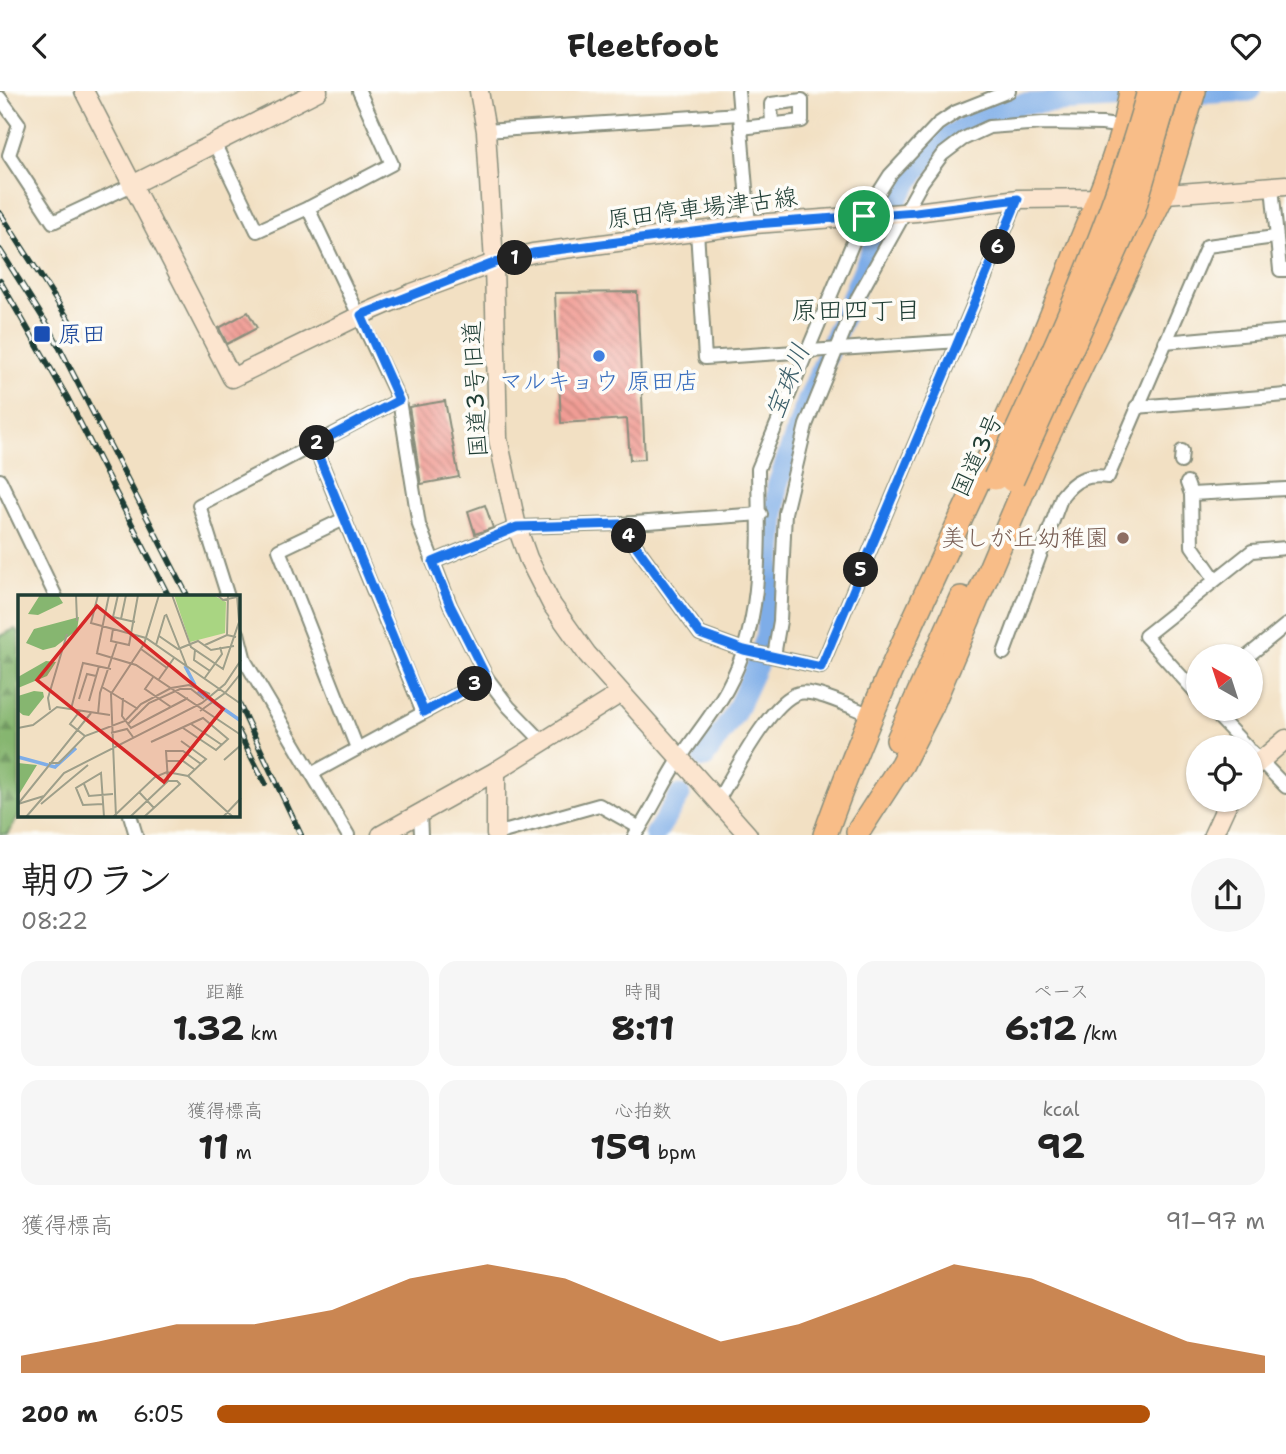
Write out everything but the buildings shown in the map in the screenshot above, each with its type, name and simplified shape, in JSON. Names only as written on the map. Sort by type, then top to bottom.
[{"type":"highway","points":[[1131,157],[1142,91]]},
{"type":"highway","name":"国道3号","points":[[835,835],[996,470],[1082,286],[1131,157],[1149,91]]},
{"type":"highway","name":"国道3号","points":[[858,833],[996,470],[1133,212],[1168,91]]},
{"type":"highway","points":[[858,833],[902,764],[932,705],[1038,456],[1163,194],[1194,91]]},
{"type":"highway","points":[[825,835],[871,715],[996,470],[1128,110]]},
{"type":"street","points":[[84,91],[132,185]]},
{"type":"street","points":[[0,98],[19,124],[9,155],[52,222],[132,185],[318,91]]},
{"type":"street","points":[[214,143],[257,231],[392,164],[359,91]]},
{"type":"street","name":"国道3号旧道","points":[[479,91],[486,131],[494,263],[498,439],[517,527],[528,558],[552,605],[587,654],[748,835]]},
{"type":"street","points":[[738,91],[749,225]]},
{"type":"street","points":[[496,771],[496,834],[599,805],[638,831],[680,758],[713,715],[744,650],[758,569],[761,513],[758,468],[864,216],[890,174],[938,124],[956,112],[1009,91]]},
{"type":"street","points":[[774,656],[780,621],[785,513],[793,469],[806,425],[858,297],[942,155],[964,139],[989,127],[1043,123],[1128,110]]},
{"type":"street","points":[[486,131],[739,114]]},
{"type":"street","points":[[741,128],[772,124]]},
{"type":"street","name":"原田停車場津古線","points":[[132,185],[232,379],[361,315],[494,263],[533,253],[749,225],[906,212],[1018,199],[1097,199],[1279,185]]},
{"type":"street","points":[[1279,185],[1275,237],[1280,270],[1286,270]]},
{"type":"street","points":[[620,524],[700,634],[744,650],[821,667],[1018,199]]},
{"type":"street","points":[[308,208],[399,400],[419,525],[450,605],[487,678],[509,707],[543,742]]},
{"type":"street","points":[[697,231],[705,358],[804,354],[959,341]]},
{"type":"street","points":[[1004,653],[1062,496],[1081,478],[1093,475],[1108,477],[1207,246],[1275,237]]},
{"type":"street","points":[[1165,342],[1286,331]]},
{"type":"street","points":[[1136,407],[1286,395]]},
{"type":"street","points":[[227,595],[198,505],[399,400]]},
{"type":"street","points":[[314,445],[424,712]]},
{"type":"street","points":[[0,480],[56,595]]},
{"type":"street","points":[[1215,579],[1192,546],[1189,489],[1286,489]]},
{"type":"street","points":[[433,562],[517,527],[620,524],[761,513]]},
{"type":"street","points":[[344,519],[279,550],[358,748]]},
{"type":"street","points":[[1186,682],[1144,636],[1252,551],[1286,548]]},
{"type":"street","points":[[1263,644],[1286,625]]},
{"type":"street","points":[[240,641],[245,661],[348,835]]},
{"type":"street","points":[[313,773],[487,678]]},
{"type":"street","points":[[381,835],[496,771],[621,692]]},
{"type":"street","points":[[718,800],[780,703],[799,693],[814,694],[871,715]]},
{"type":"street","points":[[1221,721],[1233,735]]},
{"type":"street","points":[[1263,751],[1286,739]]},
{"type":"street","points":[[1263,767],[1286,787]]},
{"type":"street","points":[[1213,835],[1224,812]]},
{"type":"street","points":[[420,813],[421,835]]},
{"type":"street","points":[[131,817],[136,835]]},
{"type":"green space","points":[[15,629],[18,631],[18,817],[8,834],[0,834],[0,636]]},
{"type":"waterway","name":"宝珠川","points":[[704,758],[734,715],[758,663],[767,633],[777,487],[804,409],[875,242],[901,193],[928,156],[943,140],[978,118],[1022,104],[1250,91]]},
{"type":"waterway","points":[[1011,95],[1022,104]]},
{"type":"waterway","name":"宝珠川","points":[[655,835],[680,795]]},
{"type":"railway","points":[[0,213],[74,328]]},
{"type":"railway","points":[[0,250],[50,329],[187,595]]},
{"type":"railway","points":[[0,281],[68,399],[168,595]]},
{"type":"railway","points":[[240,706],[301,835]]},
{"type":"railway","points":[[240,735],[265,783]]},
{"type":"place","name":"原田","points":[[42,334]]},
{"type":"place","name":"マルキョウ 原田店","points":[[599,356]]},
{"type":"place","name":"美しが丘幼稚園","points":[[1123,538]]},
{"type":"district","name":"原田四丁目","points":[[856,310]]},
{"type":"route","points":[[1018,199],[821,667],[744,650],[700,634],[620,524],[517,527],[433,562],[450,605],[487,678],[424,712],[314,445],[399,400],[361,315],[494,263],[533,253],[755,224],[864,216],[1018,199]]}]
